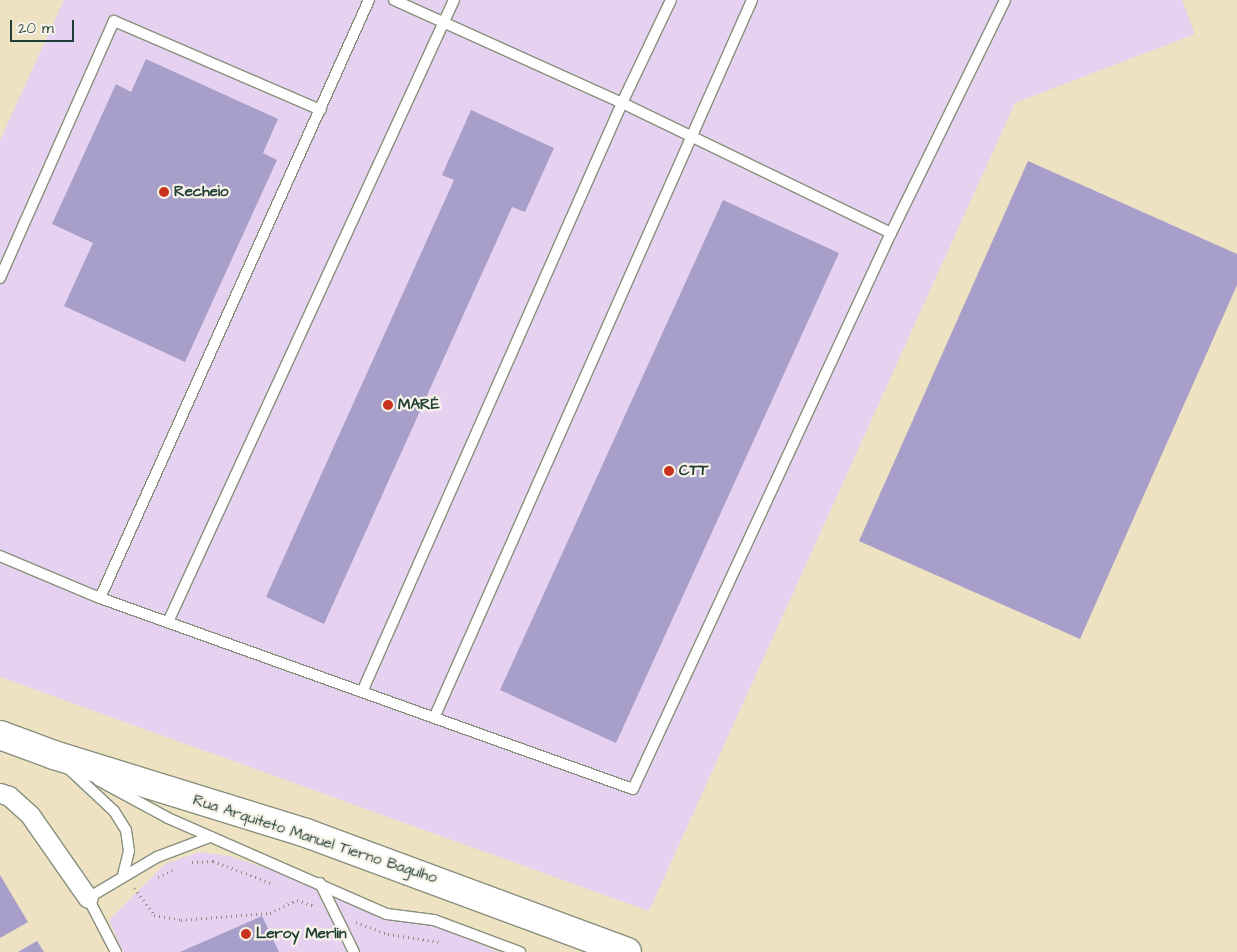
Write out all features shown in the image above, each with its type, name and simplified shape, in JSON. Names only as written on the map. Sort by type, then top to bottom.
[{"type":"main road","name":"Rua Arquiteto Manuel Tierno Bagulho","points":[[0,735],[54,755],[306,833],[627,952]]},
{"type":"street","points":[[0,793],[30,815],[88,898]]},
{"type":"lane","points":[[100,598],[369,0]]},
{"type":"lane","points":[[394,0],[622,103],[891,234]]},
{"type":"lane","points":[[168,622],[454,0]]},
{"type":"lane","points":[[362,692],[622,103],[671,0]]},
{"type":"lane","points":[[434,718],[690,136],[752,0]]},
{"type":"lane","points":[[0,556],[100,598],[633,789],[891,234],[1005,0]]},
{"type":"lane","points":[[0,278],[114,21],[321,110]]},
{"type":"lane","points":[[54,755],[127,797],[210,837],[320,883],[387,914],[434,920],[520,952]]},
{"type":"lane","points":[[54,755],[114,811],[126,830],[129,851],[123,875]]},
{"type":"lane","points":[[116,952],[88,898],[123,875],[157,857],[210,837]]},
{"type":"lane","points":[[320,883],[354,952]]},
{"type":"path","points":[[123,875],[154,915],[181,920],[270,913],[297,900],[315,907]]},
{"type":"shaded area","points":[[64,0],[1182,0],[1195,34],[1015,103],[649,911],[0,677],[0,140]]},
{"type":"shaded area","points":[[199,852],[229,856],[415,917],[499,952],[123,952],[109,920],[165,864]]},
{"type":"building","name":"Recheio","points":[[146,59],[278,119],[263,153],[277,160],[185,362],[64,306],[93,243],[52,224],[116,84],[131,92]]},
{"type":"building","name":"MARÉ","points":[[471,110],[554,148],[525,212],[512,207],[324,624],[266,597],[454,180],[442,175]]},
{"type":"building","points":[[1028,161],[1237,254],[1237,285],[1080,639],[859,541]]},
{"type":"building","name":"CTT","points":[[723,200],[839,253],[616,743],[500,690]]},
{"type":"building","points":[[0,875],[28,922],[0,938]]},
{"type":"building","name":"Leroy Merlin","points":[[262,916],[279,952],[180,952]]},
{"type":"building","points":[[37,941],[44,952],[18,952]]},
{"type":"place","name":"Recheio","points":[[164,192]]},
{"type":"place","name":"MARÉ","points":[[388,405]]},
{"type":"place","name":"CTT","points":[[669,471]]},
{"type":"place","name":"Leroy Merlin","points":[[246,934]]}]
